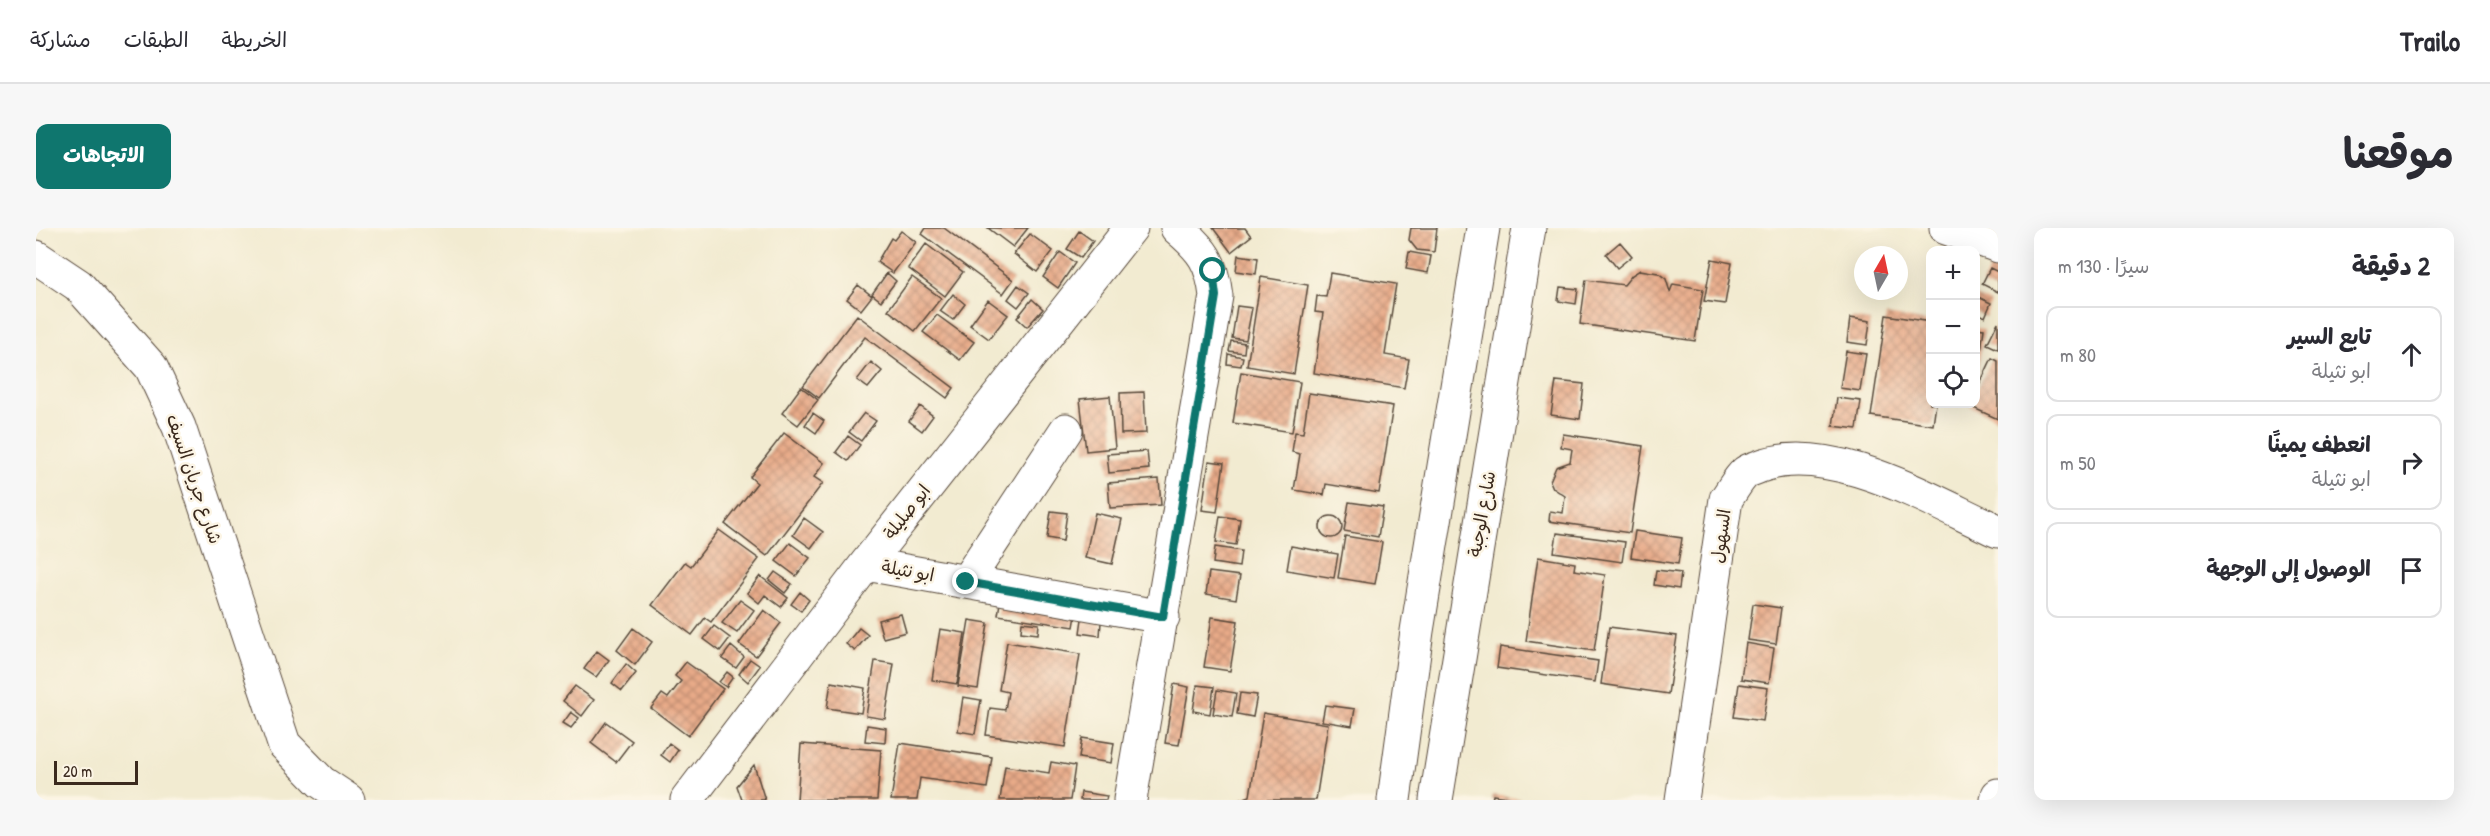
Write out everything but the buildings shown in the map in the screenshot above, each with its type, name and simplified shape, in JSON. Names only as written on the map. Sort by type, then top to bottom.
[{"type":"street","name":"ابو صليلة","points":[[687,800],[866,564],[1131,228]]},
{"type":"street","points":[[1130,800],[1216,296],[1213,271],[1199,247],[1177,228]]},
{"type":"street","points":[[1394,800],[1417,631],[1483,228]]},
{"type":"street","name":"شارع الوجبة","points":[[1436,800],[1529,228]]},
{"type":"street","points":[[1946,228],[1990,238]]},
{"type":"street","name":"شارع جريان السيف","points":[[36,257],[78,285],[151,367],[178,427],[284,744],[321,782],[348,800]]},
{"type":"street","points":[[966,582],[1066,430]]},
{"type":"street","name":"السهول","points":[[1682,800],[1726,499],[1746,472],[1771,462],[1799,459],[1831,464],[1878,477],[1998,531]]},
{"type":"street","name":"ابو نثيلة","points":[[866,564],[1163,617]]},
{"type":"street","points":[[1997,800],[1998,795]]},
{"type":"route","points":[[966,582],[1163,617],[1216,296],[1213,271]]}]
